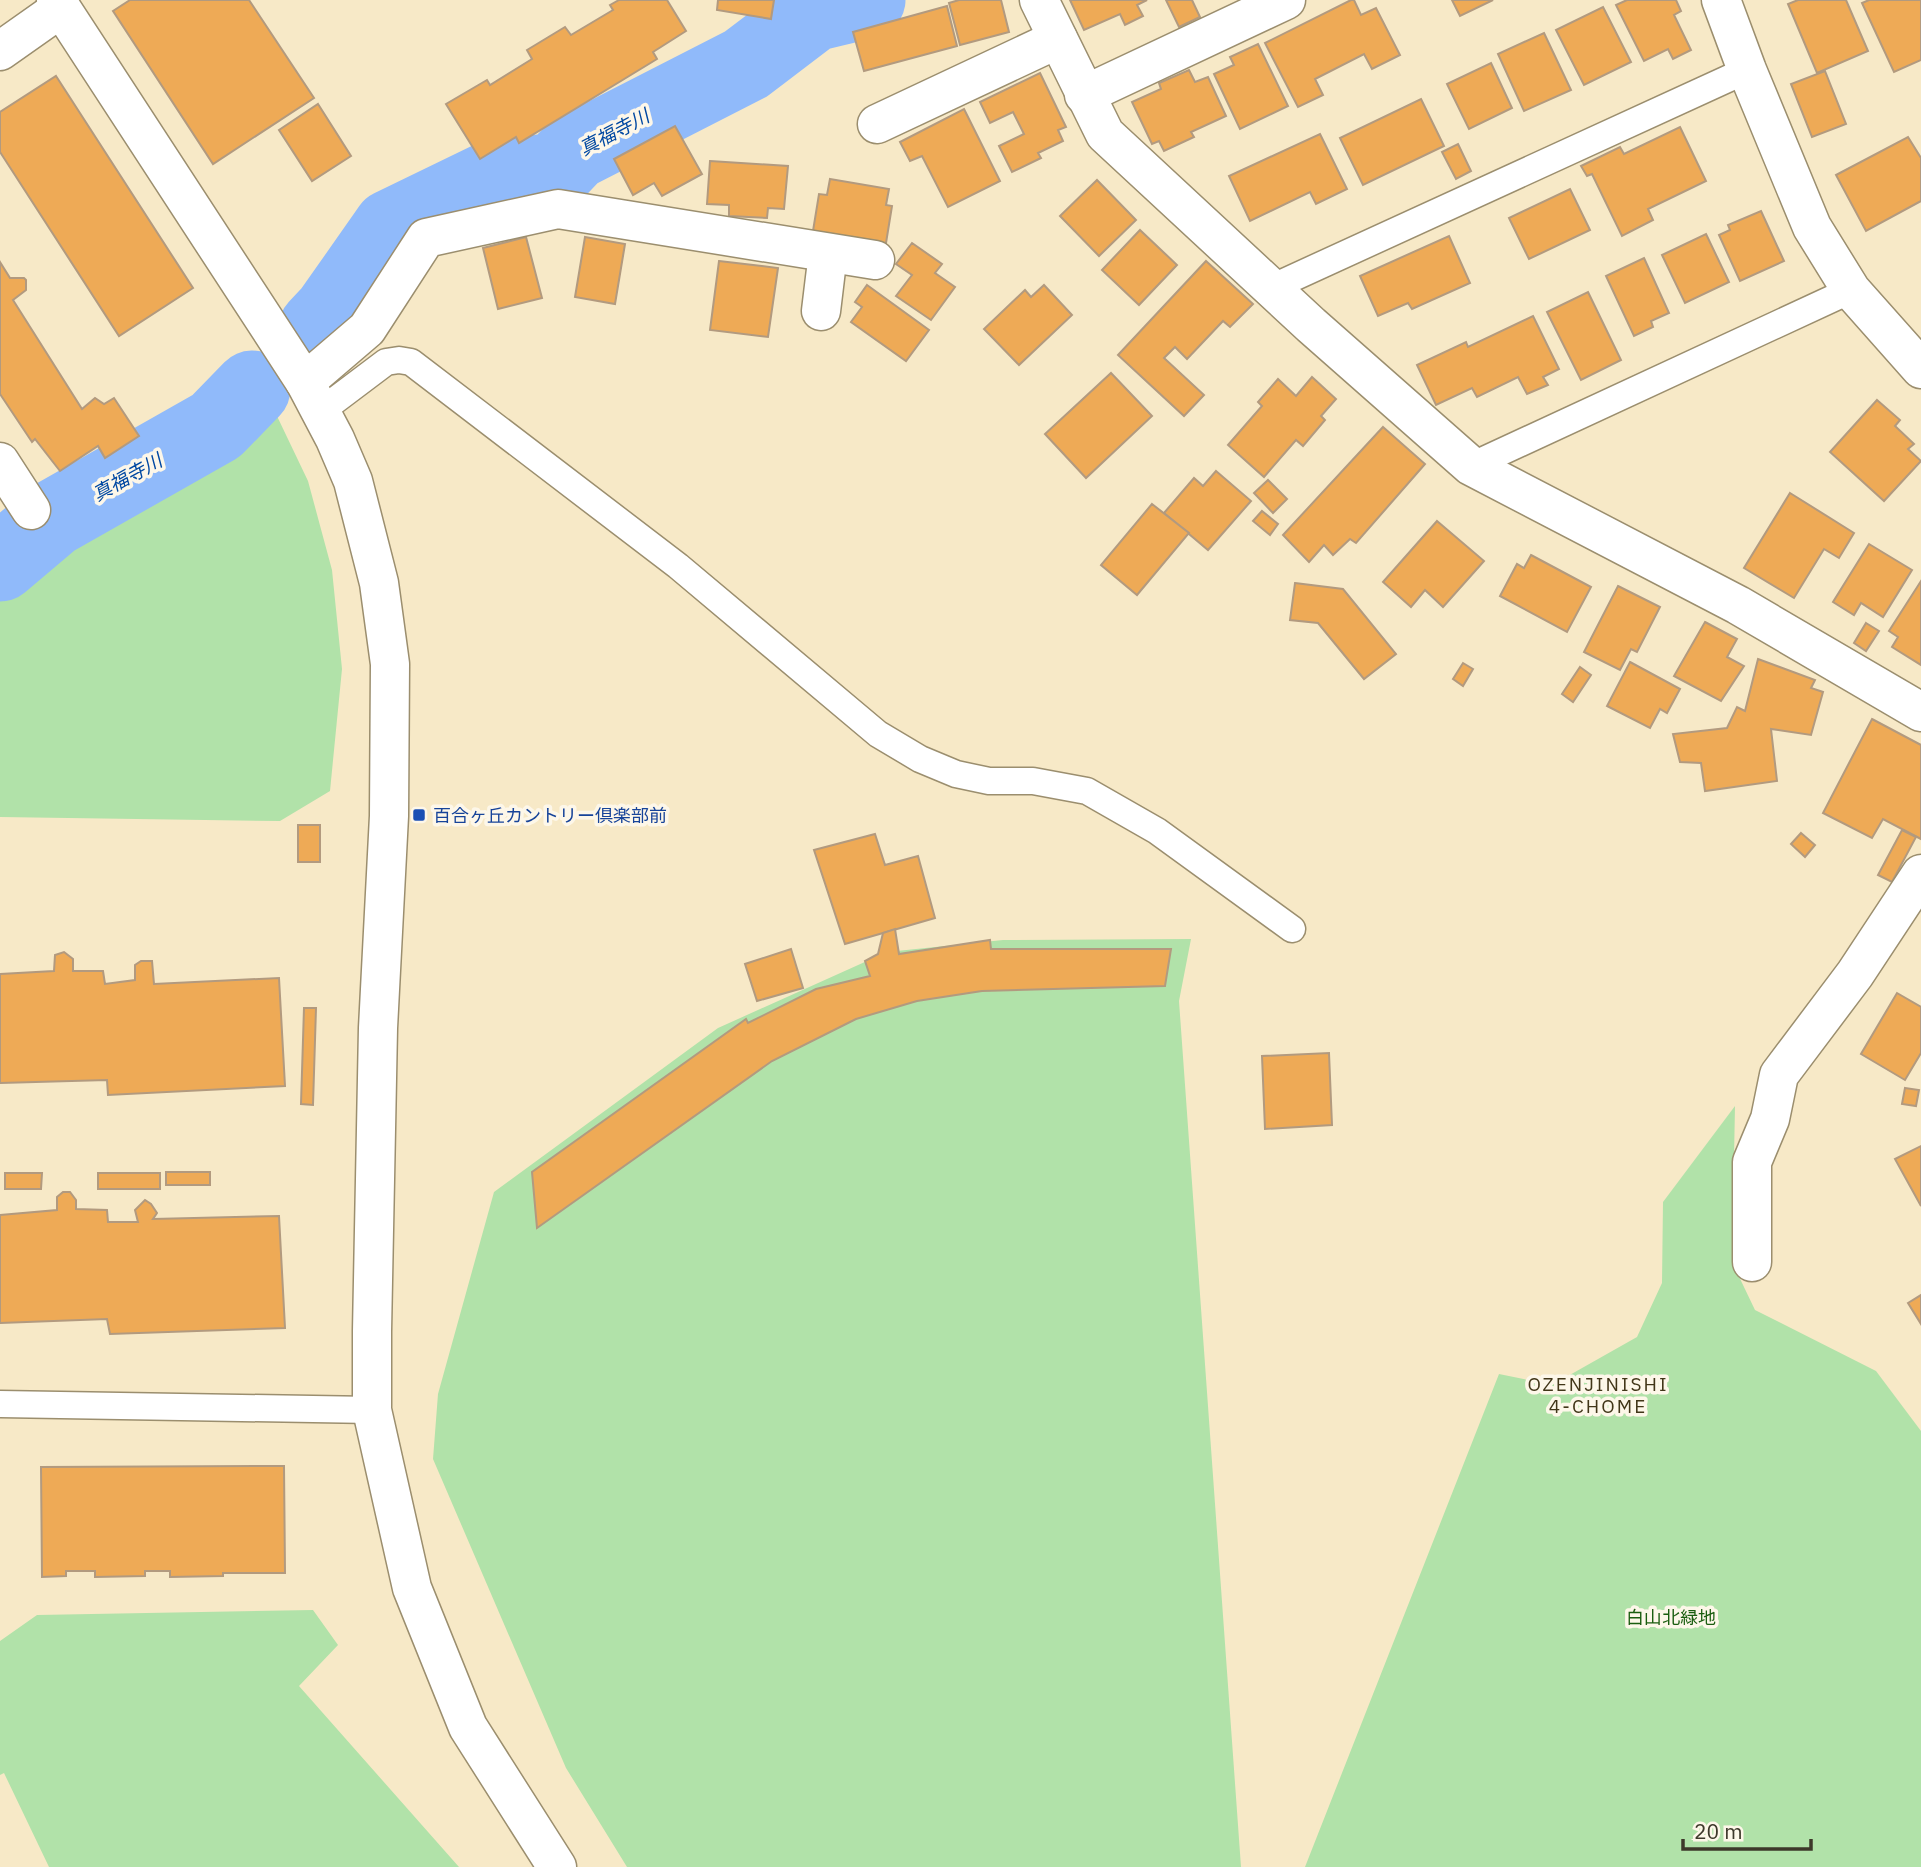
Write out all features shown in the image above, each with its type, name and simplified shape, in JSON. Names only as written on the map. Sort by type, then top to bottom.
[{"type":"street","points":[[1039,0],[1105,134],[1271,288],[1471,466],[1738,605],[1921,712]]},
{"type":"street","points":[[1084,94],[1286,0]]},
{"type":"street","points":[[1721,0],[1746,70],[1812,227],[1851,290],[1921,369]]},
{"type":"street","points":[[0,51],[59,4],[313,397],[353,481],[379,583],[390,664],[388,816],[378,1028],[372,1410],[412,1588],[447,1676],[468,1727],[557,1867]]},
{"type":"street","points":[[877,124],[1058,39]]},
{"type":"street","points":[[313,397],[367,329],[426,238],[558,209],[875,261]]},
{"type":"street","points":[[821,311],[828,253]]},
{"type":"street","points":[[0,462],[31,510]]},
{"type":"street","points":[[1752,1262],[1752,1162],[1770,1119],[1779,1075],[1855,974],[1921,874]]},
{"type":"lane","points":[[1271,288],[1746,70]]},
{"type":"lane","points":[[1471,466],[1851,290]]},
{"type":"lane","points":[[313,397],[386,362],[411,362],[678,566],[878,734],[920,759],[956,774],[989,780],[1033,781],[1087,791],[1157,831],[1292,929]]},
{"type":"lane","points":[[0,1404],[372,1410]]},
{"type":"green space","points":[[252,409],[276,414],[308,481],[332,570],[342,669],[330,791],[280,821],[0,817],[0,578],[60,529],[225,434]]},
{"type":"green space","points":[[1191,939],[1179,1001],[1241,1867],[627,1867],[566,1768],[433,1459],[438,1394],[494,1192],[718,1028],[887,952],[1003,940]]},
{"type":"green space","name":"白山北緑地","points":[[1735,1106],[1732,1262],[1755,1310],[1876,1371],[1921,1431],[1921,1867],[1305,1867],[1499,1374],[1552,1385],[1637,1337],[1662,1283],[1663,1202]]},
{"type":"green space","points":[[313,1610],[338,1645],[299,1686],[459,1867],[49,1867],[4,1773],[0,1775],[0,1641],[37,1615]]},
{"type":"building","points":[[130,0],[249,0],[314,98],[213,164],[113,11]]},
{"type":"building","points":[[619,0],[667,0],[686,31],[653,52],[657,59],[519,143],[516,137],[480,159],[446,104],[487,80],[490,85],[532,59],[527,50],[565,27],[571,35],[613,10],[610,5]]},
{"type":"building","points":[[718,0],[774,0],[771,19],[717,10]]},
{"type":"building","points":[[959,0],[1001,0],[1009,32],[960,45],[949,3]]},
{"type":"building","points":[[1070,0],[1147,0],[1137,5],[1143,16],[1125,25],[1120,14],[1084,30]]},
{"type":"building","points":[[1166,0],[1192,0],[1200,17],[1179,27]]},
{"type":"building","points":[[1354,0],[1361,15],[1376,8],[1400,55],[1372,69],[1364,54],[1315,79],[1323,95],[1298,107],[1265,43]]},
{"type":"building","points":[[1452,0],[1493,0],[1460,16]]},
{"type":"building","points":[[1627,0],[1676,0],[1681,11],[1674,15],[1691,50],[1673,59],[1668,49],[1644,61],[1616,5]]},
{"type":"building","points":[[1798,0],[1846,0],[1868,51],[1817,73],[1788,4]]},
{"type":"building","points":[[1869,0],[1921,0],[1921,60],[1894,72],[1862,3]]},
{"type":"building","points":[[947,6],[957,46],[864,71],[853,32]]},
{"type":"building","points":[[1603,7],[1631,62],[1584,85],[1556,30]]},
{"type":"building","points":[[1544,33],[1571,90],[1524,111],[1498,54]]},
{"type":"building","points":[[1258,44],[1288,106],[1240,129],[1214,74],[1234,65],[1230,57]]},
{"type":"building","points":[[1491,63],[1512,108],[1469,129],[1447,84]]},
{"type":"building","points":[[1189,70],[1195,82],[1208,77],[1226,116],[1191,132],[1194,137],[1164,151],[1159,141],[1152,144],[1132,102],[1161,89],[1159,83]]},
{"type":"building","points":[[1825,71],[1846,124],[1812,137],[1791,84]]},
{"type":"building","points":[[1040,73],[1066,127],[1058,130],[1063,141],[1038,153],[1041,158],[1012,172],[999,146],[1024,134],[1013,112],[990,123],[980,102]]},
{"type":"building","points":[[56,76],[193,288],[119,336],[0,152],[0,112]]},
{"type":"building","points":[[1421,99],[1444,146],[1363,185],[1340,138]]},
{"type":"building","points":[[318,104],[351,156],[312,181],[279,130]]},
{"type":"building","points":[[964,109],[1000,181],[948,207],[922,156],[910,161],[900,142]]},
{"type":"building","points":[[675,126],[702,174],[662,196],[654,183],[633,195],[614,159]]},
{"type":"building","points":[[1680,127],[1706,181],[1648,209],[1653,220],[1622,236],[1592,174],[1587,176],[1581,166],[1620,147],[1624,154]]},
{"type":"building","points":[[1320,134],[1347,189],[1316,204],[1310,192],[1250,221],[1229,176]]},
{"type":"building","points":[[1908,137],[1921,158],[1921,201],[1866,231],[1836,175]]},
{"type":"building","points":[[1458,144],[1471,171],[1456,179],[1442,152]]},
{"type":"building","points":[[710,161],[788,166],[784,209],[768,208],[767,218],[729,216],[729,205],[707,204]]},
{"type":"building","points":[[830,179],[889,189],[886,205],[892,206],[886,243],[813,231],[819,194],[827,195]]},
{"type":"building","points":[[1097,180],[1136,220],[1099,256],[1060,216]]},
{"type":"building","points":[[1570,189],[1590,230],[1529,259],[1509,218]]},
{"type":"building","points":[[1761,211],[1784,261],[1740,281],[1719,235],[1730,230],[1728,225]]},
{"type":"building","points":[[1140,230],[1177,265],[1139,305],[1102,270]]},
{"type":"building","points":[[1706,234],[1729,282],[1685,303],[1662,255]]},
{"type":"building","points":[[1449,236],[1470,283],[1412,309],[1408,303],[1378,316],[1360,276]]},
{"type":"building","points":[[526,237],[542,298],[498,309],[483,248]]},
{"type":"building","points":[[585,237],[625,244],[615,304],[575,297]]},
{"type":"building","points":[[912,243],[942,264],[935,273],[955,287],[931,320],[896,296],[912,275],[896,264]]},
{"type":"building","points":[[1644,258],[1669,313],[1651,321],[1653,327],[1634,336],[1606,276]]},
{"type":"building","points":[[719,261],[778,268],[768,337],[710,330]]},
{"type":"building","points":[[1206,261],[1253,304],[1230,327],[1223,321],[1187,359],[1175,347],[1164,358],[1204,395],[1184,416],[1118,355]]},
{"type":"building","points":[[0,262],[10,278],[26,280],[26,290],[13,300],[82,409],[95,398],[104,404],[114,398],[139,436],[105,458],[98,446],[60,471],[35,439],[32,442],[0,394]]},
{"type":"building","points":[[867,285],[929,330],[906,361],[851,322],[862,307],[855,302]]},
{"type":"building","points":[[1044,285],[1072,315],[1019,365],[984,329],[1025,290],[1031,297]]},
{"type":"building","points":[[1588,292],[1621,360],[1581,380],[1547,312]]},
{"type":"building","points":[[1533,316],[1559,369],[1543,377],[1548,385],[1527,394],[1518,377],[1477,397],[1472,388],[1436,405],[1417,365],[1466,342],[1468,347]]},
{"type":"building","points":[[1111,373],[1152,416],[1086,478],[1045,434]]},
{"type":"building","points":[[1312,377],[1336,399],[1321,416],[1325,420],[1303,446],[1296,440],[1264,477],[1228,445],[1262,406],[1258,402],[1278,379],[1296,396]]},
{"type":"building","points":[[1877,400],[1900,420],[1895,426],[1914,444],[1908,449],[1921,461],[1884,501],[1830,452]]},
{"type":"building","points":[[1383,427],[1425,464],[1356,543],[1350,539],[1333,555],[1324,545],[1309,562],[1283,535]]},
{"type":"building","points":[[1216,471],[1251,501],[1208,550],[1164,513],[1194,478],[1203,486]]},
{"type":"building","points":[[1268,480],[1287,499],[1273,513],[1254,493]]},
{"type":"building","points":[[1790,493],[1854,533],[1839,558],[1824,549],[1794,598],[1744,568]]},
{"type":"building","points":[[1152,504],[1189,533],[1137,595],[1101,565]]},
{"type":"building","points":[[1262,511],[1278,524],[1270,535],[1253,521]]},
{"type":"building","points":[[1437,521],[1484,561],[1443,607],[1425,590],[1411,607],[1383,582]]},
{"type":"building","points":[[1869,544],[1912,570],[1883,617],[1861,603],[1854,615],[1833,602]]},
{"type":"building","points":[[1531,555],[1591,587],[1567,632],[1500,596],[1517,564],[1524,568]]},
{"type":"building","points":[[1921,581],[1921,665],[1892,647],[1898,637],[1889,631]]},
{"type":"building","points":[[1295,583],[1343,589],[1396,654],[1364,679],[1318,623],[1290,620]]},
{"type":"building","points":[[1618,586],[1660,607],[1637,652],[1631,649],[1620,670],[1584,652]]},
{"type":"building","points":[[1705,622],[1737,639],[1727,657],[1744,666],[1721,701],[1674,676]]},
{"type":"building","points":[[1866,623],[1879,631],[1866,651],[1854,643]]},
{"type":"building","points":[[1758,659],[1815,680],[1811,688],[1823,692],[1811,735],[1771,729],[1777,781],[1705,791],[1701,763],[1680,762],[1673,734],[1727,728],[1737,707],[1745,711]]},
{"type":"building","points":[[1630,662],[1680,689],[1667,713],[1660,709],[1650,728],[1607,706]]},
{"type":"building","points":[[1463,663],[1473,669],[1463,686],[1453,679]]},
{"type":"building","points":[[1580,667],[1591,675],[1573,702],[1562,694]]},
{"type":"building","points":[[1872,719],[1921,745],[1921,839],[1883,819],[1872,838],[1823,813]]},
{"type":"building","points":[[298,825],[320,825],[320,862],[298,862]]},
{"type":"building","points":[[1902,830],[1916,837],[1892,882],[1878,875]]},
{"type":"building","points":[[1801,833],[1815,845],[1805,857],[1791,844]]},
{"type":"building","points":[[875,834],[885,865],[918,856],[935,918],[845,944],[814,850]]},
{"type":"building","points":[[895,929],[899,954],[990,940],[991,949],[1171,949],[1165,986],[982,991],[917,1001],[856,1019],[772,1061],[537,1228],[532,1172],[746,1019],[748,1023],[816,989],[870,976],[865,961],[878,954],[883,933]]},
{"type":"building","points":[[791,949],[803,988],[757,1001],[745,964]]},
{"type":"building","points":[[64,952],[73,959],[73,971],[103,971],[105,984],[135,980],[135,965],[141,961],[152,961],[154,984],[279,978],[285,1086],[108,1095],[107,1080],[0,1083],[0,974],[54,971],[55,955]]},
{"type":"building","points":[[1897,993],[1921,1007],[1921,1053],[1905,1080],[1861,1054]]},
{"type":"building","points":[[304,1008],[316,1008],[313,1105],[301,1104]]},
{"type":"building","points":[[1329,1053],[1332,1125],[1265,1129],[1262,1056]]},
{"type":"building","points":[[1905,1088],[1919,1090],[1916,1106],[1902,1104]]},
{"type":"building","points":[[1921,1146],[1921,1206],[1895,1159]]},
{"type":"building","points":[[166,1172],[210,1172],[210,1185],[166,1185]]},
{"type":"building","points":[[5,1173],[42,1173],[41,1189],[5,1189]]},
{"type":"building","points":[[98,1173],[160,1173],[160,1189],[98,1189]]},
{"type":"building","points":[[63,1192],[70,1192],[76,1200],[76,1209],[107,1210],[108,1222],[138,1222],[135,1210],[145,1200],[157,1213],[153,1219],[279,1216],[285,1328],[110,1334],[107,1319],[0,1323],[0,1215],[57,1210],[57,1197]]},
{"type":"building","points":[[1921,1295],[1921,1324],[1908,1303]]},
{"type":"building","points":[[284,1466],[285,1573],[223,1573],[223,1576],[170,1577],[170,1571],[145,1571],[145,1576],[95,1577],[95,1571],[66,1571],[66,1576],[42,1577],[41,1467]]},
{"type":"waterway","name":"真福寺川","points":[[317,328],[332,312],[391,228],[492,179],[556,171],[574,152],[746,64],[813,13],[867,0]]},
{"type":"waterway","name":"真福寺川","points":[[0,563],[52,519],[216,426],[252,389]]},
{"type":"place","name":"百合ヶ丘カントリー倶楽部前","points":[[419,815]]},
{"type":"district","name":"OZENJINISHI 4-CHOME","points":[[1598,1395]]}]
